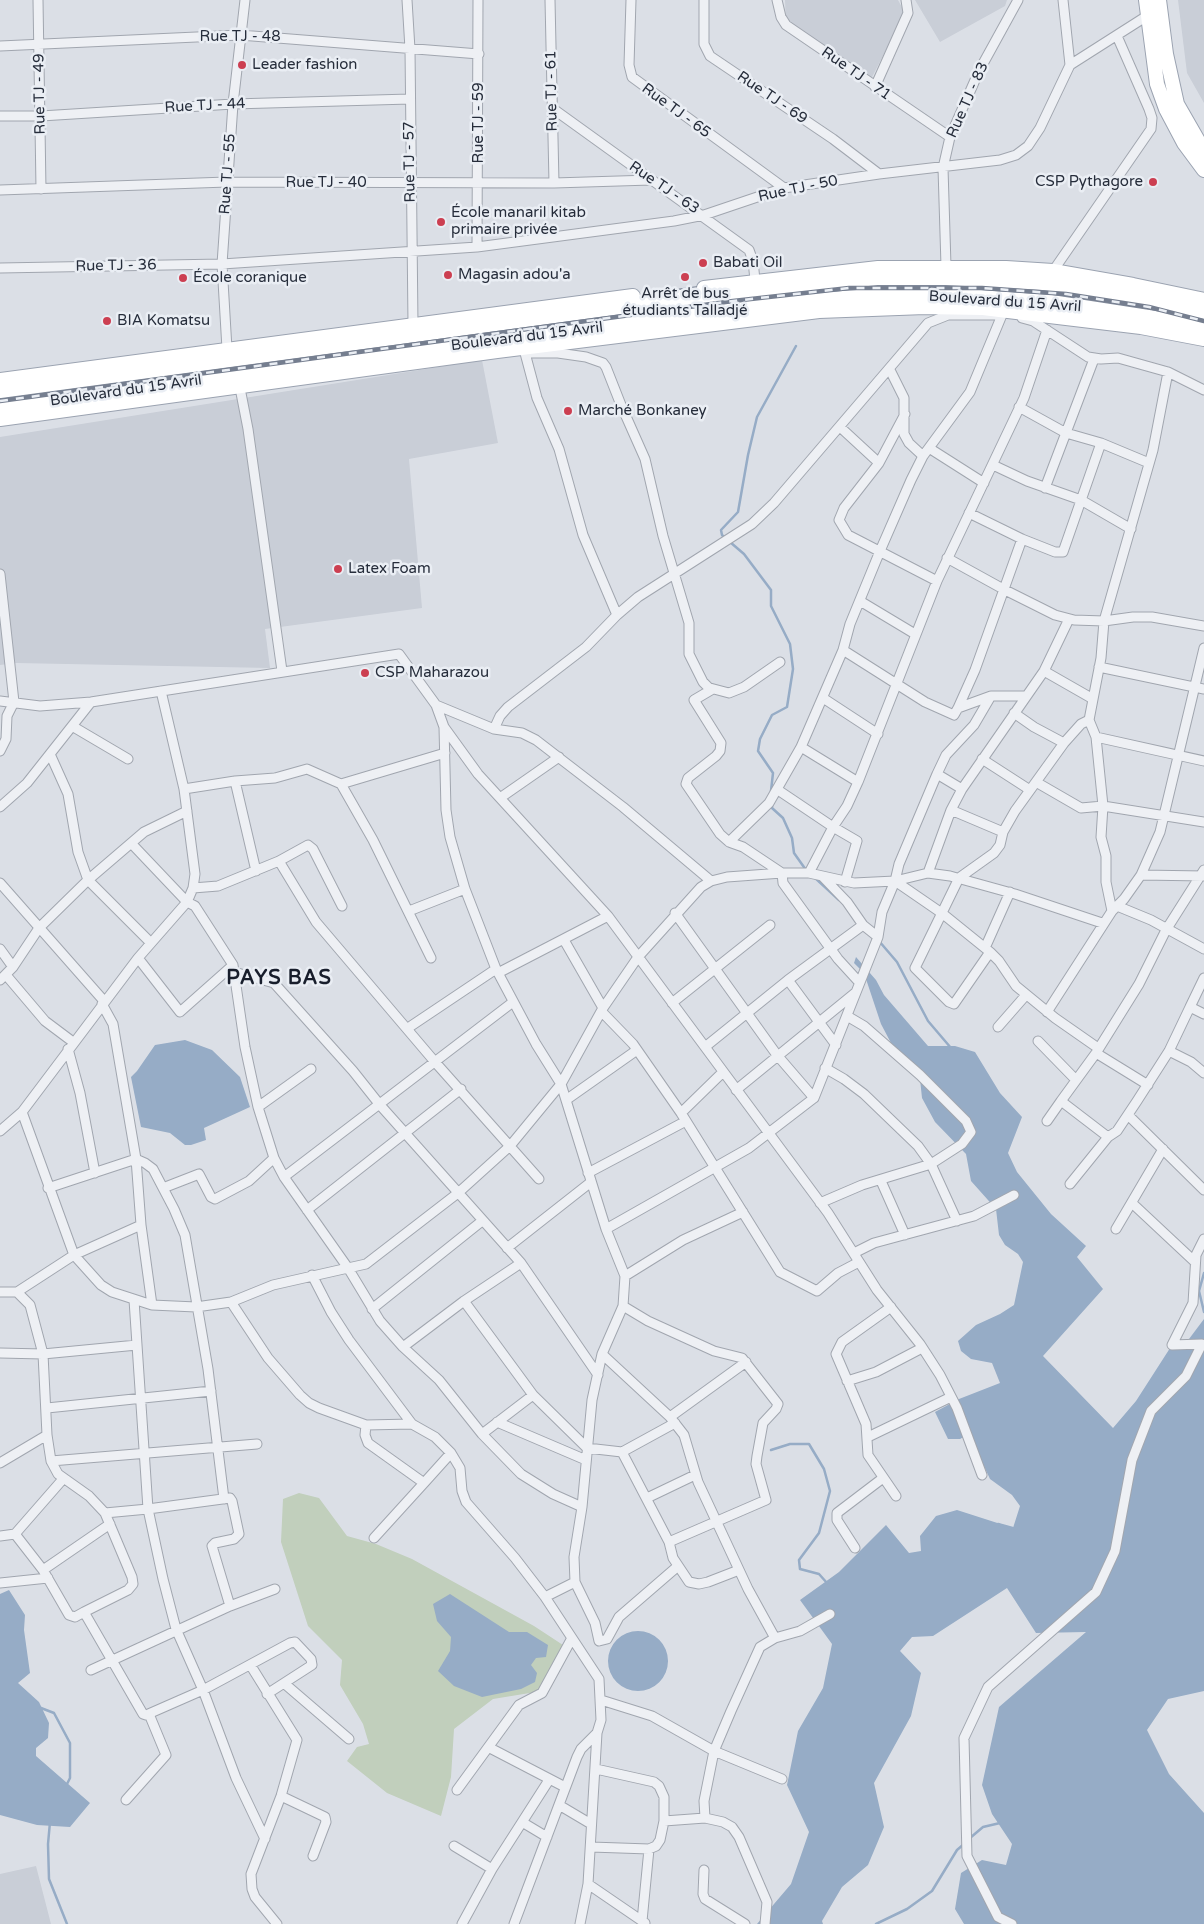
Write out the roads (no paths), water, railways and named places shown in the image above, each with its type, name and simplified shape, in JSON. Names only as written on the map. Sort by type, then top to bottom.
[{"type":"highway","name":"Boulevard du 15 Avril","points":[[0,390],[695,296],[877,277],[946,277],[1043,282],[1109,291],[1204,311]]},
{"type":"highway","name":"Boulevard du 15 Avril","points":[[0,408],[495,340],[803,302],[858,298],[937,295],[1051,303],[1161,320],[1202,340]]},
{"type":"main road","points":[[1146,0],[1157,84],[1166,110],[1184,143],[1204,170]]},
{"type":"main road","points":[[1160,4],[1166,54],[1177,104],[1204,150]]},
{"type":"main road","name":"Boulevard du 15 Avril","points":[[0,380],[755,280],[878,268],[946,266],[1053,271],[1204,300]]},
{"type":"main road","name":"Boulevard du 15 Avril","points":[[0,419],[240,388],[498,351],[819,311],[925,307],[983,308],[1031,312],[1141,327],[1202,340]]},
{"type":"street","name":"Rue TJ - 49","points":[[38,0],[41,189]]},
{"type":"street","name":"Rue TJ - 55","points":[[227,349],[222,264],[233,104],[245,0]]},
{"type":"street","name":"Rue TJ - 57","points":[[407,0],[410,49],[413,324]]},
{"type":"street","name":"Rue TJ - 59","points":[[477,247],[479,183],[478,0]]},
{"type":"street","name":"Rue TJ - 61","points":[[550,0],[554,183]]},
{"type":"street","name":"Rue TJ - 65","points":[[632,0],[629,65],[632,77],[784,188]]},
{"type":"street","name":"Rue TJ - 69","points":[[704,0],[704,44],[710,56],[833,139],[879,174]]},
{"type":"street","name":"Rue TJ - 71","points":[[778,0],[781,17],[786,25],[950,137]]},
{"type":"street","points":[[875,87],[908,13],[906,0]]},
{"type":"street","name":"Rue TJ - 83","points":[[946,266],[943,168],[950,137],[979,72],[1018,0]]},
{"type":"street","points":[[1063,0],[1070,65],[1147,16],[1160,4]]},
{"type":"street","name":"Rue TJ - 48","points":[[0,46],[39,46],[240,34],[479,54]]},
{"type":"street","points":[[1053,271],[1151,129],[1152,118],[1149,108],[1117,36]]},
{"type":"street","name":"Rue TJ - 50","points":[[411,251],[477,247],[596,232],[704,215],[784,188],[879,174],[1000,160],[1016,155],[1028,146],[1040,128],[1070,65]]},
{"type":"street","name":"Rue TJ - 44","points":[[0,116],[41,116],[233,104],[410,99]]},
{"type":"street","name":"Rue TJ - 63","points":[[552,108],[651,180],[704,215],[749,250],[755,280]]},
{"type":"street","name":"Rue TJ - 40","points":[[0,190],[227,182],[554,183],[651,180]]},
{"type":"street","name":"Rue TJ - 36","points":[[0,268],[222,264],[411,251]]},
{"type":"street","points":[[730,842],[765,809],[778,790],[801,747],[843,650],[850,624],[880,551],[923,456],[970,392],[1002,315]]},
{"type":"street","points":[[494,729],[500,716],[508,707],[586,647],[617,615],[673,574],[752,524],[774,503],[934,319],[948,316],[1002,315],[1027,319],[1078,351],[1094,358],[1118,358],[1168,372],[1204,390]]},
{"type":"street","points":[[809,873],[833,827],[847,806],[858,782],[915,634],[948,558],[1019,408],[1047,330]]},
{"type":"street","points":[[498,351],[506,353],[558,353],[586,357],[606,367],[645,459],[673,574],[689,623],[689,654],[703,682],[710,688],[729,693],[744,688],[780,662]]},
{"type":"street","points":[[525,353],[537,398],[559,449],[583,535],[617,615]]},
{"type":"street","points":[[1045,488],[1094,358]]},
{"type":"street","points":[[890,370],[904,398],[904,434],[906,439],[923,456]]},
{"type":"street","points":[[1114,908],[1106,882],[1106,856],[1101,837],[1103,806],[1096,737],[1089,720],[1099,667],[1104,622],[1149,463],[1168,372]]},
{"type":"street","points":[[240,388],[248,430],[282,671]]},
{"type":"street","points":[[1019,408],[1066,432],[1102,443],[1149,463]]},
{"type":"street","points":[[905,414],[879,463],[844,508],[839,520],[848,535],[938,581]]},
{"type":"street","points":[[840,427],[879,463]]},
{"type":"street","points":[[969,513],[1022,539],[1055,552],[1063,552],[1102,443]]},
{"type":"street","points":[[929,448],[984,483]]},
{"type":"street","points":[[993,465],[1045,488],[1081,500],[1131,528]]},
{"type":"street","points":[[843,650],[925,702],[954,715],[974,670],[1005,590],[1022,539]]},
{"type":"street","points":[[948,558],[1005,590],[1069,619],[1104,622],[1132,617],[1152,617],[1204,626]]},
{"type":"street","points":[[0,574],[14,702],[7,716],[6,739],[0,751]]},
{"type":"street","points":[[860,601],[915,634]]},
{"type":"street","points":[[928,873],[951,810],[962,789],[1044,671],[1069,619]]},
{"type":"street","points":[[1047,1012],[1085,956],[1102,923],[1141,875],[1164,817],[1179,756],[1200,688],[1204,648]]},
{"type":"street","points":[[0,701],[46,706],[91,702],[400,654],[436,705],[444,727],[478,774],[608,916],[820,1202],[859,1262],[922,1348],[951,1397],[971,1440],[982,1475]]},
{"type":"street","points":[[1099,667],[1200,688]]},
{"type":"street","points":[[1044,671],[1093,699]]},
{"type":"street","points":[[710,688],[708,692],[694,700],[718,736],[721,748],[716,756],[686,782],[709,820],[730,842],[743,847],[782,873]]},
{"type":"street","points":[[0,1131],[22,1112],[150,942],[187,902],[193,888],[195,874],[184,789],[161,691]]},
{"type":"street","points":[[958,708],[992,696],[1026,696]]},
{"type":"street","points":[[606,1229],[769,1134],[814,1098],[878,937],[882,912],[895,881],[899,864],[937,774],[946,755],[971,729],[992,696]]},
{"type":"street","points":[[823,698],[878,734]]},
{"type":"street","points":[[0,807],[28,783],[91,702]]},
{"type":"street","points":[[436,705],[494,729],[522,733],[536,740],[623,807],[711,882]]},
{"type":"street","points":[[1014,713],[1034,727],[1064,743]]},
{"type":"street","points":[[1010,892],[988,950],[957,1002],[952,1005],[918,973],[915,966],[943,914],[959,878],[994,853],[1000,845],[1003,832],[1030,790],[1074,730],[1089,720]]},
{"type":"street","points":[[72,726],[128,759]]},
{"type":"street","points":[[444,727],[446,810],[450,837],[465,889],[497,971],[536,1044],[561,1084],[589,1178],[624,1276],[623,1306],[602,1354],[590,1414],[582,1507],[574,1557],[575,1582],[594,1623],[597,1638],[603,1642],[619,1616],[678,1566]]},
{"type":"street","points":[[1096,737],[1204,761]]},
{"type":"street","points":[[801,747],[858,782]]},
{"type":"street","points":[[341,784],[445,753]]},
{"type":"street","points":[[50,754],[68,794],[78,852],[88,880],[150,942]]},
{"type":"street","points":[[500,798],[559,757]]},
{"type":"street","points":[[982,760],[1030,790]]},
{"type":"street","points":[[184,789],[235,781],[274,778],[307,769],[341,784],[373,840],[431,958]]},
{"type":"street","points":[[937,774],[962,789]]},
{"type":"street","points":[[235,781],[256,871]]},
{"type":"street","points":[[1036,782],[1081,808],[1103,806],[1204,822]]},
{"type":"street","points":[[778,790],[858,842],[845,882]]},
{"type":"street","points":[[951,810],[1003,832]]},
{"type":"street","points":[[95,1173],[71,1046],[3,977],[13,967],[40,928],[88,880],[151,827],[187,811]]},
{"type":"street","points":[[131,843],[187,902],[197,908],[233,969],[245,1047],[258,1107],[274,1158],[284,1177],[348,1268],[372,1309],[387,1331],[439,1380],[482,1434],[531,1482],[582,1507]]},
{"type":"street","points":[[193,888],[216,887],[280,861],[304,847],[310,846],[342,906]]},
{"type":"street","points":[[280,861],[316,922],[435,1062],[539,1179]]},
{"type":"street","points":[[782,873],[783,883],[831,948],[859,982]]},
{"type":"street","points":[[22,1112],[48,1188],[74,1255],[101,1285],[112,1292],[152,1305],[196,1307],[231,1302],[273,1285],[366,1264],[458,1193],[510,1146],[561,1084],[603,1010],[638,957],[692,895],[711,882],[727,877],[782,873],[809,873],[845,882],[895,881],[928,873],[959,878],[1010,892],[1102,923]]},
{"type":"street","points":[[1141,875],[1203,874]]},
{"type":"street","points":[[1048,1120],[1097,1051],[1139,984],[1166,930],[1203,874]]},
{"type":"street","points":[[822,876],[847,902],[863,925],[878,937]]},
{"type":"street","points":[[895,881],[943,914],[988,950],[999,960],[1016,986],[1047,1012],[1097,1051],[1148,1085]]},
{"type":"street","points":[[0,883],[103,1003],[113,1024],[136,1159],[141,1224],[152,1305]]},
{"type":"street","points":[[409,911],[465,889]]},
{"type":"street","points":[[1114,908],[1151,920],[1166,930],[1204,949]]},
{"type":"street","points":[[675,914],[748,1012],[777,1056],[814,1098]]},
{"type":"street","points":[[408,1028],[497,971],[564,940],[608,916]]},
{"type":"street","points":[[672,1003],[770,925]]},
{"type":"street","points":[[705,1047],[788,980],[863,925]]},
{"type":"street","points":[[564,940],[603,1010],[637,1050],[684,1117],[780,1272],[817,1291],[838,1273],[859,1262]]},
{"type":"street","points":[[0,949],[13,967]]},
{"type":"street","points":[[138,958],[180,1012],[233,969]]},
{"type":"street","points":[[233,969],[274,983],[353,1071],[405,1134],[521,1263],[598,1375]]},
{"type":"street","points":[[1070,1184],[1108,1137],[1117,1131],[1128,1116],[1169,1051],[1204,978]]},
{"type":"street","points":[[788,980],[836,1044]]},
{"type":"street","points":[[736,1090],[855,993]]},
{"type":"street","points":[[998,1027],[1026,995]]},
{"type":"street","points":[[284,1177],[513,1002]]},
{"type":"street","points":[[1190,1008],[1204,1014]]},
{"type":"street","points":[[820,1202],[862,1185],[931,1164],[962,1144],[970,1135],[970,1127],[920,1074],[864,1026],[847,1016]]},
{"type":"street","points":[[1038,1042],[1076,1080]]},
{"type":"street","points":[[566,1100],[637,1050]]},
{"type":"street","points":[[1169,1051],[1191,1062],[1204,1073]]},
{"type":"street","points":[[825,1068],[864,1094],[918,1146],[931,1164],[957,1221]]},
{"type":"street","points":[[258,1107],[311,1069]]},
{"type":"street","points":[[507,1248],[589,1178],[684,1117],[723,1072]]},
{"type":"street","points":[[307,1210],[461,1089]]},
{"type":"street","points":[[1061,1101],[1108,1137]]},
{"type":"street","points":[[1128,1116],[1204,1190]]},
{"type":"street","points":[[1116,1229],[1133,1204],[1164,1149]]},
{"type":"street","points":[[163,1188],[199,1174],[211,1197],[215,1199],[249,1181],[274,1158]]},
{"type":"street","points":[[48,1188],[136,1159],[150,1165],[185,1235],[211,1390],[216,1447],[224,1499]]},
{"type":"street","points":[[880,1181],[905,1235]]},
{"type":"street","points":[[854,1253],[874,1242],[974,1216],[1014,1195]]},
{"type":"street","points":[[1133,1204],[1195,1262]]},
{"type":"street","points":[[624,1276],[683,1240],[742,1212]]},
{"type":"street","points":[[372,1309],[482,1220]]},
{"type":"street","points":[[0,1292],[17,1292],[74,1255],[141,1224]]},
{"type":"street","points":[[1012,1924],[998,1917],[967,1856],[964,1738],[988,1687],[1096,1592],[1115,1551],[1132,1460],[1151,1410],[1186,1376],[1202,1344],[1172,1344],[1193,1304],[1196,1255],[1204,1239]]},
{"type":"street","points":[[404,1347],[464,1301],[521,1263]]},
{"type":"street","points":[[312,1275],[331,1312],[349,1340],[412,1424],[435,1437],[451,1453],[460,1468],[462,1491],[466,1502],[506,1546],[545,1597],[599,1679],[600,1720],[597,1733],[591,1847],[588,1884],[580,1924]]},
{"type":"street","points":[[15,1534],[45,1574],[69,1615],[75,1617],[128,1590],[133,1584],[105,1513],[89,1496],[63,1479],[51,1461],[47,1434],[43,1354],[30,1306],[17,1292]]},
{"type":"street","points":[[134,1300],[148,1509],[163,1578],[176,1629],[203,1690],[236,1778],[265,1839]]},
{"type":"street","points":[[464,1301],[533,1395],[587,1448],[622,1452],[673,1420],[746,1362]]},
{"type":"street","points":[[231,1302],[268,1358],[300,1396],[318,1408],[366,1425],[412,1424]]},
{"type":"street","points":[[623,1306],[648,1321],[714,1352],[742,1358],[778,1407],[763,1423],[757,1456],[756,1464],[766,1500],[718,1523],[669,1542]]},
{"type":"street","points":[[891,1307],[840,1346],[837,1358],[861,1410],[868,1437],[868,1455],[896,1496]]},
{"type":"street","points":[[0,1353],[43,1354],[137,1345]]},
{"type":"street","points":[[847,1381],[876,1372],[922,1348]]},
{"type":"street","points":[[602,1354],[673,1420],[690,1449],[695,1475],[739,1570],[775,1638]]},
{"type":"street","points":[[47,1408],[211,1390]]},
{"type":"street","points":[[482,1434],[533,1395]]},
{"type":"street","points":[[868,1437],[951,1397]]},
{"type":"street","points":[[497,1422],[586,1460]]},
{"type":"street","points":[[366,1425],[365,1435],[368,1443],[418,1476],[424,1483]]},
{"type":"street","points":[[0,1463],[47,1434]]},
{"type":"street","points":[[51,1461],[257,1444]]},
{"type":"street","points":[[622,1452],[669,1542],[678,1566],[693,1584],[708,1582],[739,1570]]},
{"type":"street","points":[[374,1538],[451,1453]]},
{"type":"street","points":[[647,1498],[695,1475]]},
{"type":"street","points":[[855,1548],[837,1520],[837,1513],[883,1478]]},
{"type":"street","points":[[0,1536],[15,1534],[63,1479]]},
{"type":"street","points":[[105,1513],[230,1498],[239,1534],[234,1538],[215,1543],[212,1546],[230,1606]]},
{"type":"street","points":[[0,1583],[45,1574],[110,1524]]},
{"type":"street","points":[[545,1597],[575,1582]]},
{"type":"street","points":[[91,1670],[176,1629],[274,1589]]},
{"type":"street","points":[[84,1612],[142,1714],[149,1714],[203,1690],[251,1666],[290,1642],[295,1642],[311,1659],[312,1665],[286,1684],[267,1694]]},
{"type":"street","points":[[705,1818],[705,1791],[714,1750],[760,1647],[775,1638],[800,1631],[830,1614]]},
{"type":"street","points":[[457,1790],[490,1748],[519,1705],[542,1693],[572,1638]]},
{"type":"street","points":[[251,1666],[297,1740],[280,1796],[250,1881],[255,1897],[277,1924]]},
{"type":"street","points":[[286,1684],[349,1739]]},
{"type":"street","points":[[600,1700],[652,1716],[714,1750],[782,1779]]},
{"type":"street","points":[[126,1800],[166,1755],[149,1714]]},
{"type":"street","points":[[514,1924],[565,1787],[582,1749],[597,1733]]},
{"type":"street","points":[[490,1748],[565,1787]]},
{"type":"street","points":[[591,1847],[649,1849],[656,1846],[660,1840],[664,1821],[664,1797],[659,1786],[654,1782],[596,1769]]},
{"type":"street","points":[[462,1924],[492,1869],[549,1780]]},
{"type":"street","points":[[280,1796],[325,1817],[326,1822],[313,1856]]},
{"type":"street","points":[[559,1805],[591,1824]]},
{"type":"street","points":[[664,1821],[718,1819],[737,1833],[767,1902],[765,1924]]},
{"type":"street","points":[[522,1822],[547,1837]]},
{"type":"street","points":[[454,1846],[492,1869]]},
{"type":"street","points":[[644,1923],[649,1849]]},
{"type":"street","points":[[704,1870],[703,1894],[705,1899],[744,1924]]},
{"type":"street","points":[[588,1884],[644,1923]]},
{"type":"water","points":[[856,957],[876,980],[884,995],[928,1046],[955,1046],[975,1052],[1000,1093],[1022,1117],[1008,1153],[1017,1172],[1051,1214],[1086,1246],[1077,1257],[1103,1289],[1043,1356],[1113,1428],[1136,1401],[1172,1345],[1189,1339],[1204,1319],[1204,1691],[1168,1699],[1147,1730],[1169,1774],[1204,1813],[1204,1924],[964,1924],[955,1909],[961,1873],[982,1860],[1006,1865],[1012,1844],[992,1814],[982,1785],[999,1707],[1086,1632],[1036,1633],[1007,1588],[933,1636],[912,1637],[900,1651],[921,1673],[911,1716],[874,1783],[884,1827],[868,1865],[842,1887],[822,1921],[823,1924],[757,1924],[791,1884],[809,1832],[787,1785],[798,1731],[823,1688],[832,1644],[800,1600],[839,1572],[886,1525],[909,1553],[921,1551],[920,1536],[936,1516],[957,1510],[1013,1528],[1020,1506],[1012,1495],[990,1479],[969,1434],[960,1439],[948,1439],[935,1412],[959,1399],[1000,1383],[992,1363],[971,1359],[961,1351],[958,1341],[976,1325],[1014,1305],[1023,1262],[1018,1254],[1005,1245],[999,1235],[996,1209],[971,1181],[966,1154],[935,1122],[922,1098],[920,1079],[891,1043],[881,1024],[864,973],[854,963]]},
{"type":"water","points":[[185,1040],[212,1050],[240,1077],[250,1107],[204,1128],[206,1140],[191,1145],[185,1145],[170,1133],[141,1127],[131,1077],[155,1045]]},
{"type":"water","points":[[9,1590],[25,1615],[24,1630],[30,1673],[18,1683],[39,1702],[49,1723],[48,1738],[36,1748],[36,1756],[90,1803],[70,1827],[37,1825],[0,1815],[0,1594]]},
{"type":"water","points":[[450,1594],[509,1632],[527,1632],[548,1645],[546,1657],[536,1658],[531,1665],[537,1673],[535,1682],[521,1689],[482,1697],[454,1686],[438,1671],[450,1651],[451,1637],[437,1621],[433,1604]]},
{"type":"water","points":[[632,1631],[644,1631],[655,1636],[663,1644],[668,1655],[666,1673],[655,1686],[644,1691],[632,1691],[621,1686],[613,1678],[608,1667],[608,1655],[613,1644],[621,1636]]},
{"type":"waterway","points":[[725,538],[721,530],[738,512],[757,417],[796,346]]},
{"type":"waterway","points":[[730,542],[744,554],[771,590],[771,606],[790,644],[793,669],[787,707],[772,715],[760,739],[758,751],[773,773],[771,791]]},
{"type":"waterway","points":[[772,804],[772,808],[783,818],[792,838],[794,853],[806,870]]},
{"type":"waterway","points":[[814,877],[839,900]]},
{"type":"waterway","points":[[879,941],[897,962],[928,1021],[951,1048]]},
{"type":"waterway","points":[[1204,1273],[1199,1291],[1204,1312]]},
{"type":"waterway","points":[[771,1450],[790,1444],[809,1444],[824,1469],[830,1491],[819,1533],[799,1560],[800,1569],[819,1574],[827,1583]]},
{"type":"waterway","points":[[998,1524],[1016,1529]]},
{"type":"waterway","points":[[41,1708],[54,1713],[70,1743],[70,1778],[66,1786]]},
{"type":"waterway","points":[[50,1822],[48,1844],[49,1879],[67,1924]]},
{"type":"waterway","points":[[970,1838],[983,1827],[1000,1823]]},
{"type":"waterway","points":[[876,1924],[907,1909],[932,1891],[957,1850],[964,1844]]},
{"type":"railway","points":[[0,401],[733,301],[849,288],[982,288],[1066,294],[1149,307],[1204,321]]},
{"type":"place","name":"Leader fashion","points":[[242,65]]},
{"type":"place","name":"CSP Pythagore","points":[[1153,182]]},
{"type":"place","name":"École manaril kitab primaire privée","points":[[441,222]]},
{"type":"place","name":"Babati Oil","points":[[703,263]]},
{"type":"place","name":"Magasin adou'a","points":[[448,275]]},
{"type":"place","name":"Arrêt de bus étudiants Talladjé","points":[[685,277]]},
{"type":"place","name":"École coranique","points":[[183,278]]},
{"type":"place","name":"BIA Komatsu","points":[[107,321]]},
{"type":"place","name":"Marché Bonkaney","points":[[568,411]]},
{"type":"place","name":"Latex Foam","points":[[338,569]]},
{"type":"place","name":"CSP Maharazou","points":[[365,673]]},
{"type":"district","name":"PAYS BAS","points":[[279,979]]}]
